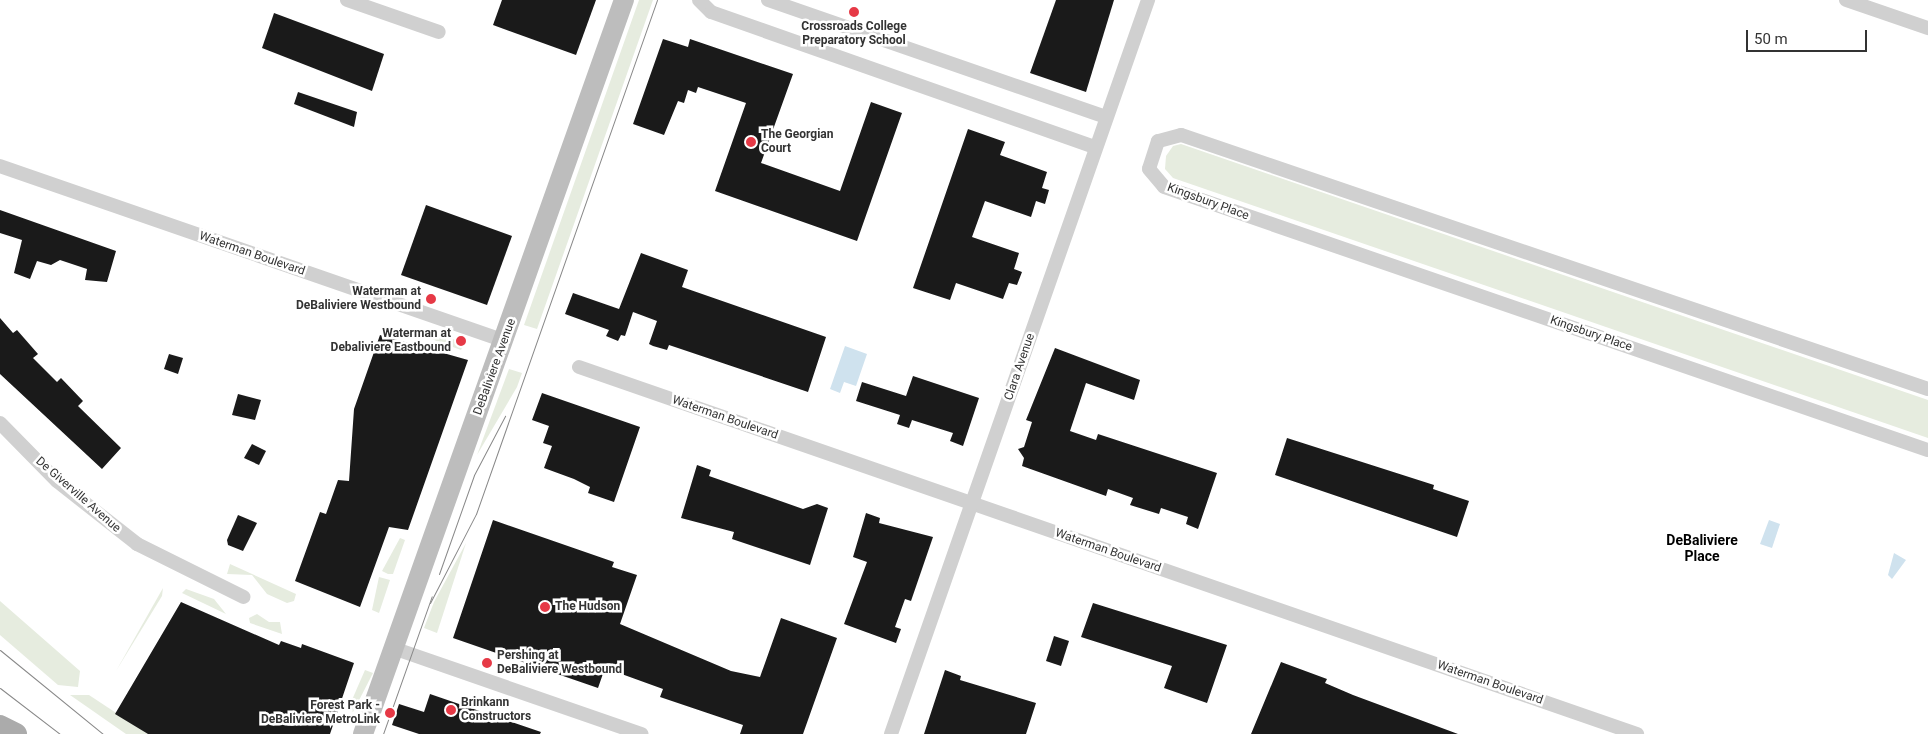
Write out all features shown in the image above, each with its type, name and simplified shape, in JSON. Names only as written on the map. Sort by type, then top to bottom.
[{"type":"main road","name":"DeBaliviere Avenue","points":[[363,734],[505,341],[624,0]]},
{"type":"main road","points":[[0,726],[16,734]]},
{"type":"street","points":[[347,0],[439,32]]},
{"type":"street","points":[[699,0],[711,12],[1095,147]]},
{"type":"street","points":[[768,0],[1106,117]]},
{"type":"street","name":"Clara Avenue","points":[[891,734],[1148,0]]},
{"type":"street","points":[[1846,0],[1928,28]]},
{"type":"street","name":"Kingsbury Place","points":[[1928,389],[1181,135],[1158,141],[1149,169],[1164,187],[1928,450]]},
{"type":"street","name":"Waterman Boulevard","points":[[0,166],[505,341]]},
{"type":"street","name":"Waterman Boulevard","points":[[579,367],[1636,734]]},
{"type":"street","name":"De Giverville Avenue","points":[[0,423],[58,481],[136,544],[170,564],[244,597]]},
{"type":"street","points":[[394,648],[642,734]]},
{"type":"shaded area","points":[[639,0],[653,0],[537,329],[524,325]]},
{"type":"shaded area","points":[[1181,144],[1928,400],[1928,438],[1173,178],[1165,169],[1166,156],[1173,146]]},
{"type":"shaded area","points":[[424,329],[464,343],[461,350],[418,334]]},
{"type":"shaded area","points":[[509,369],[522,373],[517,387],[477,455]]},
{"type":"shaded area","points":[[400,538],[405,540],[393,574],[388,574],[382,571]]},
{"type":"shaded area","points":[[466,543],[437,633],[424,628],[434,602]]},
{"type":"shaded area","points":[[230,564],[296,594],[294,601],[287,603],[267,594],[252,575],[227,574]]},
{"type":"shaded area","points":[[379,577],[390,580],[379,613],[372,610]]},
{"type":"shaded area","points":[[163,588],[162,596],[116,671],[159,595]]},
{"type":"shaded area","points":[[186,589],[214,599],[226,614],[182,593]]},
{"type":"shaded area","points":[[0,601],[80,671],[78,687],[58,685],[0,635]]},
{"type":"shaded area","points":[[257,614],[269,622],[280,622],[282,634],[250,623],[249,618]]},
{"type":"shaded area","points":[[365,670],[373,673],[353,712],[348,709]]},
{"type":"shaded area","points":[[70,695],[89,695],[148,734],[126,734]]},
{"type":"water","points":[[845,346],[867,354],[856,386],[844,382],[840,393],[830,389]]},
{"type":"water","points":[[1769,520],[1780,524],[1772,548],[1760,544]]},
{"type":"water","points":[[1894,553],[1906,560],[1892,579],[1888,575]]},
{"type":"building","points":[[502,0],[596,0],[576,55],[493,25]]},
{"type":"building","points":[[1056,0],[1114,0],[1086,92],[1030,73]]},
{"type":"building","points":[[274,13],[384,54],[372,91],[262,48]]},
{"type":"building","name":"The Georgian Court","points":[[663,39],[688,47],[690,39],[793,74],[761,163],[840,191],[871,102],[902,113],[857,241],[715,191],[746,103],[698,87],[696,93],[688,90],[684,103],[678,101],[664,135],[633,124]]},
{"type":"building","points":[[298,92],[357,112],[354,127],[294,104]]},
{"type":"building","points":[[968,129],[1005,142],[1000,155],[1047,172],[1042,188],[1049,190],[1045,204],[1036,201],[1031,217],[985,201],[972,237],[1019,253],[1014,269],[1022,272],[1017,285],[1009,283],[1003,299],[956,283],[950,300],[913,288]]},
{"type":"building","points":[[426,205],[512,236],[487,305],[401,275]]},
{"type":"building","points":[[0,210],[116,251],[107,282],[85,280],[87,269],[60,260],[51,265],[37,261],[30,279],[14,273],[22,240],[0,233]]},
{"type":"building","points":[[641,253],[688,270],[682,287],[826,337],[808,392],[669,345],[667,350],[653,346],[649,344],[657,321],[633,312],[625,336],[621,335],[618,341],[606,336],[609,330],[565,314],[573,293],[619,309]]},
{"type":"building","points":[[0,318],[13,333],[17,330],[38,354],[33,358],[57,382],[61,378],[83,401],[78,406],[121,448],[102,469],[0,374]]},
{"type":"building","points":[[380,335],[468,360],[408,530],[389,527],[360,607],[295,581],[320,512],[326,514],[338,480],[349,481],[354,409]]},
{"type":"building","points":[[1055,348],[1140,380],[1134,400],[1086,383],[1070,431],[1096,440],[1098,434],[1217,473],[1198,529],[1186,524],[1188,517],[1161,508],[1159,514],[1130,505],[1133,498],[1108,489],[1106,496],[1022,466],[1024,458],[1018,449],[1024,447],[1032,422],[1026,420]]},
{"type":"building","points":[[169,354],[183,358],[178,374],[164,369]]},
{"type":"building","points":[[913,376],[979,398],[963,446],[950,441],[953,433],[912,420],[909,428],[897,424],[900,415],[856,401],[862,382],[906,396]]},
{"type":"building","points":[[542,393],[640,427],[614,502],[588,493],[590,487],[544,468],[552,446],[543,443],[549,426],[532,420]]},
{"type":"building","points":[[238,394],[261,400],[255,420],[232,415]]},
{"type":"building","points":[[1287,438],[1434,485],[1433,489],[1469,501],[1457,537],[1275,475]]},
{"type":"building","points":[[252,444],[266,451],[259,465],[244,458]]},
{"type":"building","points":[[697,465],[711,470],[709,476],[803,509],[817,504],[828,508],[810,565],[732,539],[734,532],[681,518]]},
{"type":"building","points":[[866,513],[880,518],[879,523],[933,537],[911,601],[905,599],[895,627],[901,629],[896,643],[844,624],[867,562],[853,557]]},
{"type":"building","points":[[238,515],[257,523],[243,551],[228,545],[227,540]]},
{"type":"building","points":[[493,520],[614,562],[612,567],[637,575],[620,624],[731,671],[760,677],[781,618],[837,638],[803,734],[740,734],[743,725],[660,697],[663,689],[605,668],[598,688],[453,638]]},
{"type":"building","points":[[181,602],[279,645],[281,641],[301,648],[302,644],[354,663],[330,734],[148,734],[115,714]]},
{"type":"building","points":[[1093,603],[1227,645],[1207,703],[1164,688],[1172,666],[1081,637]]},
{"type":"building","points":[[1054,636],[1069,641],[1061,666],[1046,661]]},
{"type":"building","points":[[1281,662],[1327,679],[1325,683],[1353,695],[1458,734],[1251,734]]},
{"type":"building","points":[[945,670],[961,676],[960,680],[1036,703],[1026,734],[924,734]]},
{"type":"building","name":"Brinkann Constructors","points":[[430,694],[541,732],[540,734],[419,734],[392,725],[399,704],[424,712]]},
{"type":"tram line","points":[[430,603],[476,514],[657,0]]},
{"type":"tram line","points":[[439,574],[474,475],[505,416]]},
{"type":"tram line","points":[[383,734],[432,596]]},
{"type":"tram line","points":[[0,650],[103,734]]},
{"type":"tram line","points":[[0,688],[60,734]]},
{"type":"place","name":"Crossroads College Preparatory School","points":[[854,12]]},
{"type":"place","name":"The Georgian Court","points":[[751,142]]},
{"type":"place","name":"Waterman at DeBaliviere Westbound","points":[[431,299]]},
{"type":"place","name":"Waterman at Debaliviere Eastbound","points":[[461,341]]},
{"type":"place","name":"The Hudson","points":[[545,607]]},
{"type":"place","name":"Pershing at DeBaliviere Westbound","points":[[487,663]]},
{"type":"place","name":"Brinkann Constructors","points":[[451,710]]},
{"type":"place","name":"Forest Park - DeBaliviere MetroLink","points":[[390,713]]},
{"type":"district","name":"DeBaliviere Place","points":[[1702,548]]}]
